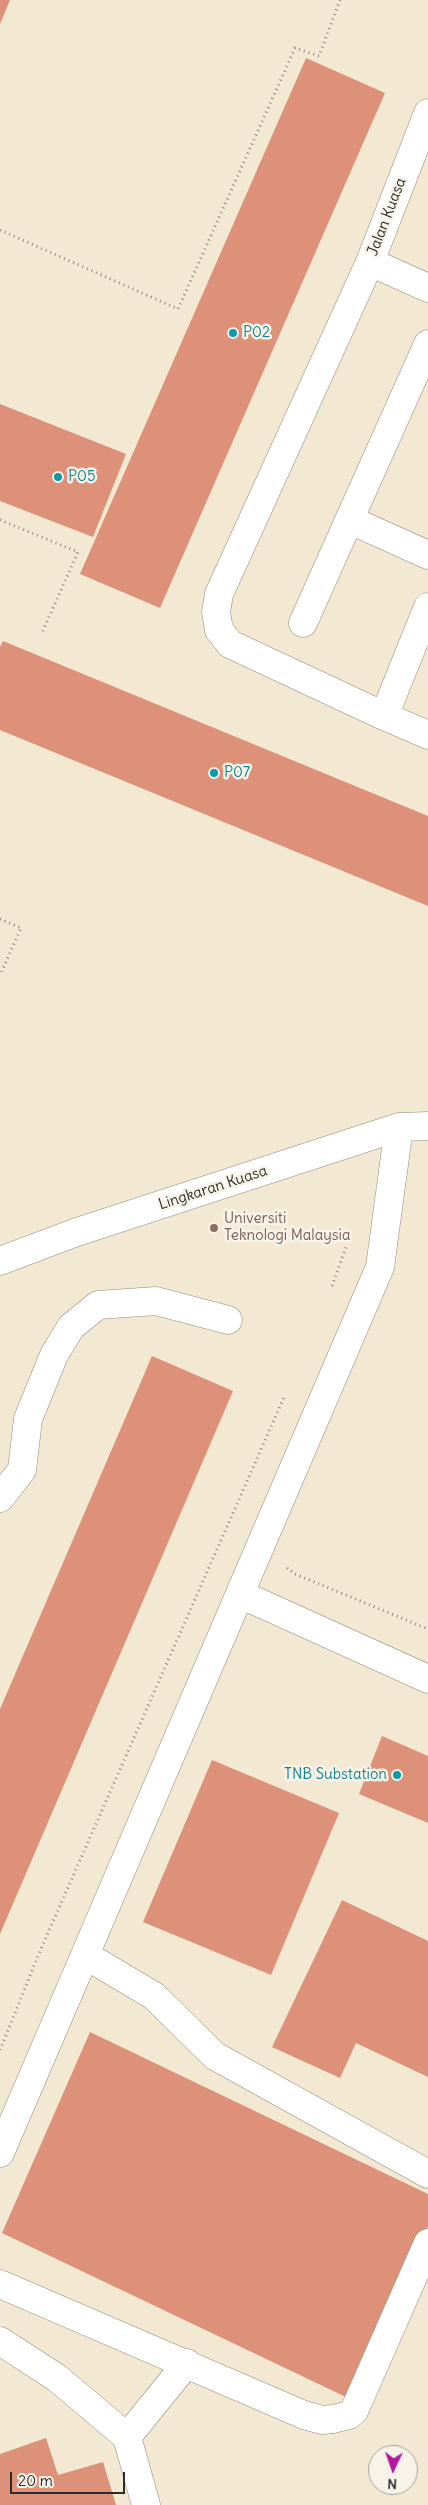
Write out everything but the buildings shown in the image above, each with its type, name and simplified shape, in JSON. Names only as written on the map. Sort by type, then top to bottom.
[{"type":"street","name":"Jalan Kuasa","points":[[428,113],[370,262],[428,288]]},
{"type":"street","points":[[370,262],[219,594],[216,612],[219,630],[230,644],[428,735]]},
{"type":"street","points":[[303,623],[428,344]]},
{"type":"street","points":[[350,520],[428,555]]},
{"type":"street","points":[[384,716],[428,607]]},
{"type":"street","name":"Lingkaran Kuasa","points":[[0,1261],[77,1232],[399,1127],[428,1126]]},
{"type":"street","points":[[0,2153],[380,1267],[399,1127]]},
{"type":"street","points":[[0,1498],[22,1470],[28,1419],[54,1355],[71,1327],[98,1305],[156,1301],[228,1320]]},
{"type":"street","points":[[240,1594],[428,1678]]},
{"type":"street","points":[[85,1955],[154,1996],[215,2056],[428,2174]]},
{"type":"street","points":[[0,2284],[304,2415],[322,2420],[349,2415],[354,2411],[368,2383],[428,2243]]},
{"type":"street","points":[[0,2341],[57,2378],[127,2437],[146,2505]]},
{"type":"street","points":[[127,2437],[187,2363]]},
{"type":"path","points":[[0,230],[178,309],[295,48],[319,56],[340,0]]},
{"type":"path","points":[[0,520],[78,552],[41,635]]},
{"type":"path","points":[[0,919],[21,928],[0,975]]},
{"type":"path","points":[[330,1290],[349,1239]]},
{"type":"path","points":[[0,2050],[40,1951],[288,1389]]},
{"type":"path","points":[[283,1564],[295,1574],[428,1629]]},
{"type":"place","name":"P02","points":[[233,333]]},
{"type":"place","name":"P05","points":[[58,477]]},
{"type":"place","name":"P07","points":[[214,773]]},
{"type":"place","name":"Universiti Teknologi Malaysia","points":[[214,1228]]},
{"type":"place","name":"TNB Substation","points":[[397,1775]]}]
